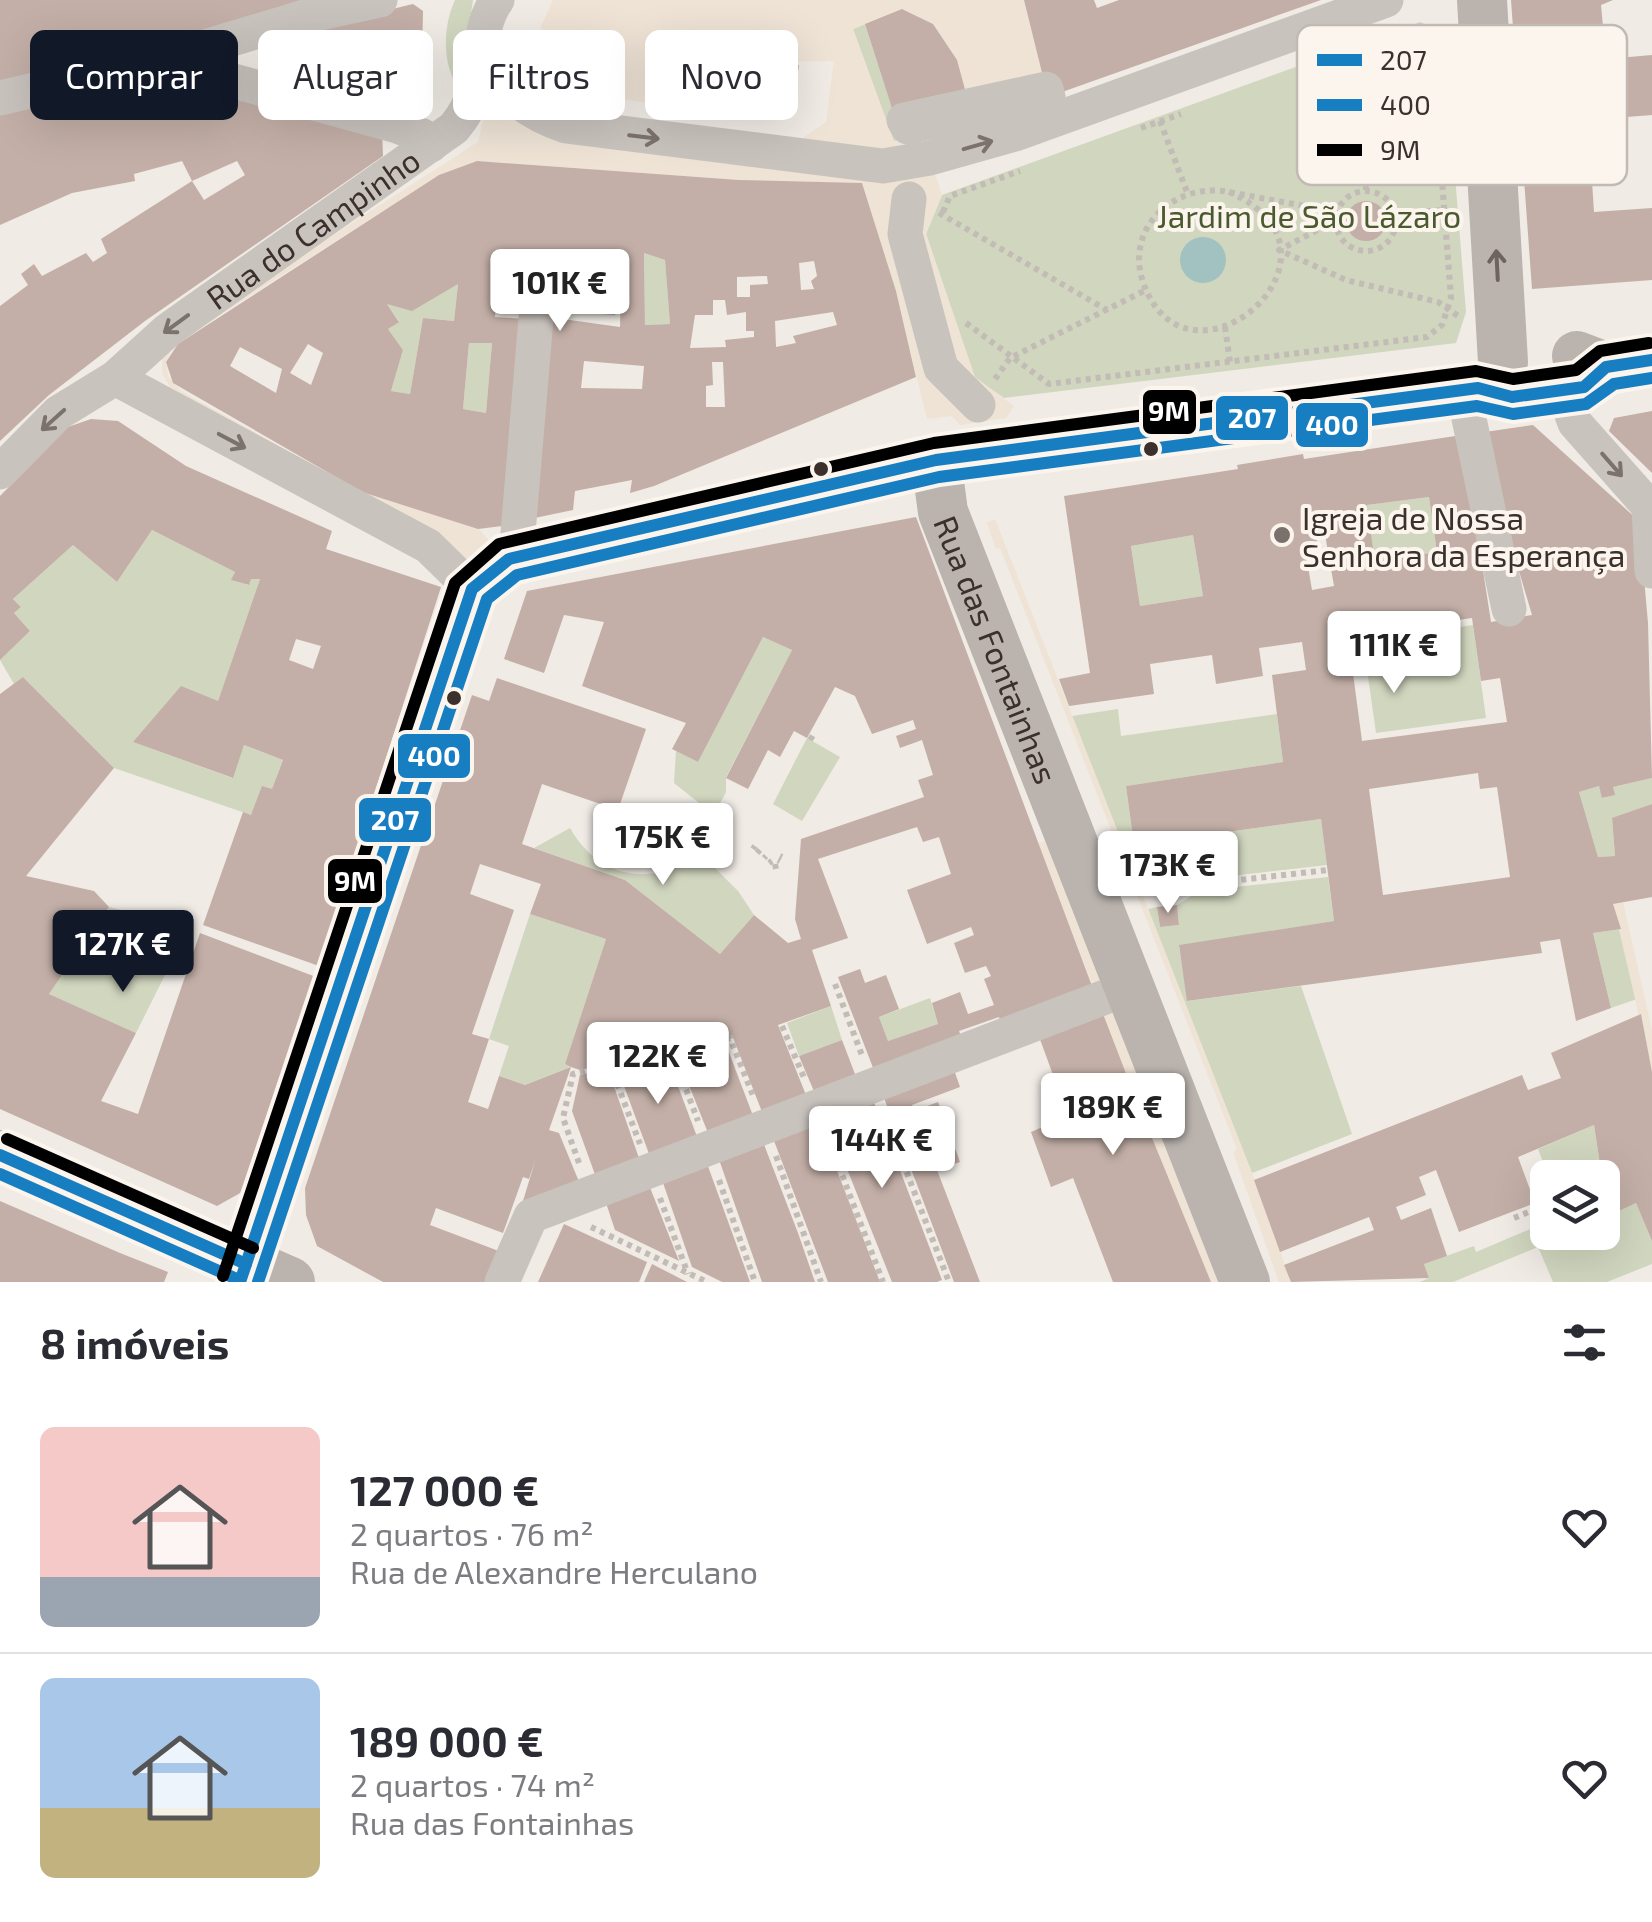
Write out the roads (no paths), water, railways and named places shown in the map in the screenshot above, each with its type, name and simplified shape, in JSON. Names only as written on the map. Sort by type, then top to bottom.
[{"type":"main road","points":[[1482,0],[1482,25]]},
{"type":"main road","points":[[1481,380],[1482,185]]},
{"type":"main road","points":[[0,1156],[258,1276],[472,589],[496,567],[516,558],[936,460],[1481,380],[1578,356],[1607,372]]},
{"type":"main road","name":"Rua das Fontainhas","points":[[936,460],[943,512],[1126,989],[1245,1282]]},
{"type":"street","points":[[238,39],[380,0]]},
{"type":"street","name":"Rua do Campinho","points":[[486,30],[496,0]]},
{"type":"street","points":[[1317,25],[1386,0]]},
{"type":"street","points":[[550,120],[566,126],[883,166],[1016,134],[1297,32]]},
{"type":"street","points":[[238,82],[397,126],[423,136],[431,145]]},
{"type":"street","points":[[0,98],[30,91]]},
{"type":"street","name":"Rua do Campinho","points":[[0,472],[58,413],[116,378],[168,330],[431,145],[458,120]]},
{"type":"street","points":[[929,208],[905,234],[941,368],[978,405]]},
{"type":"street","points":[[516,558],[536,318]]},
{"type":"street","points":[[1607,372],[1575,423],[1651,508],[1652,571]]},
{"type":"street","points":[[116,378],[428,546],[472,589]]},
{"type":"street","points":[[1481,380],[1509,609]]},
{"type":"street","points":[[502,1282],[531,1216],[550,1207],[1126,989]]},
{"type":"water","points":[[1203,237],[1219,244],[1226,260],[1219,276],[1203,283],[1187,276],[1180,260],[1187,244]]},
{"type":"place","name":"Igreja de Nossa Senhora da Esperança","points":[[1282,535]]},
{"type":"park label","name":"Jardim de São Lázaro","points":[[1309,215]]}]
